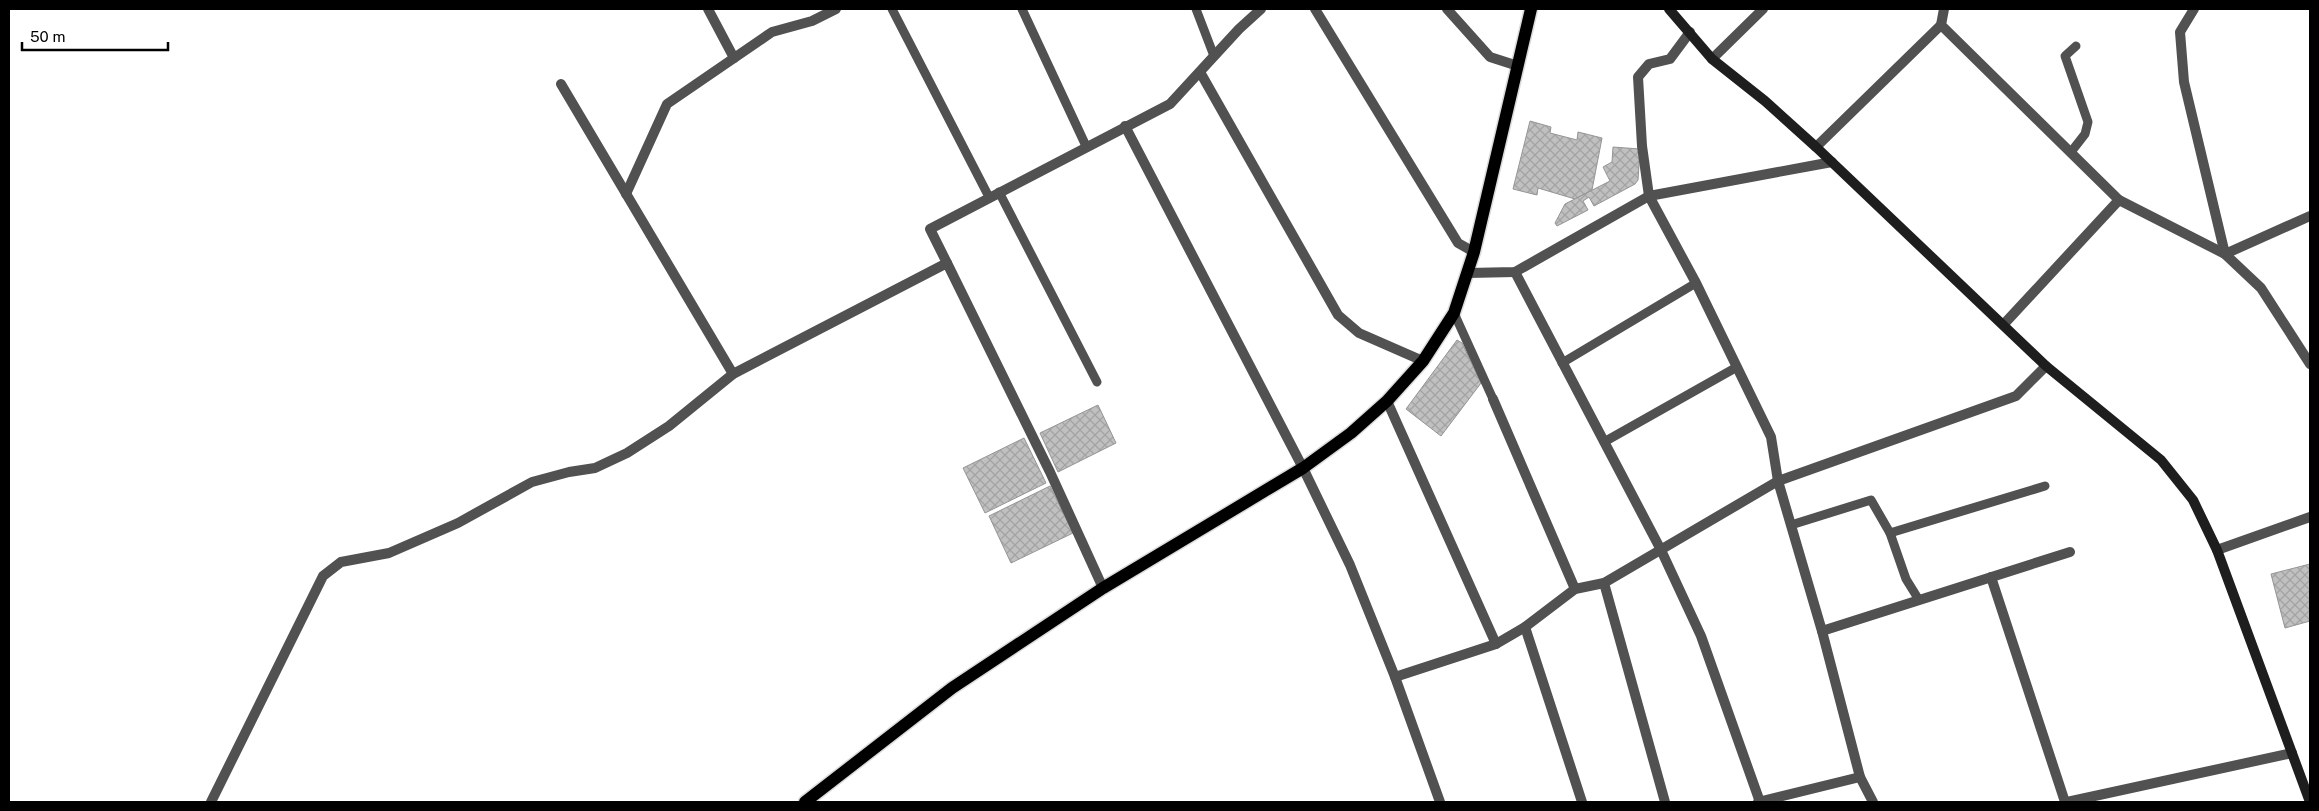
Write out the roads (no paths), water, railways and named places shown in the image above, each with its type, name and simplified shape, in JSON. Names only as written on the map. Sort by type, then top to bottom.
[{"type":"main road","points":[[805,802],[952,688],[1102,588],[1303,468],[1351,432],[1387,401],[1422,361],[1454,313],[1474,252],[1531,9]]},
{"type":"street","points":[[708,9],[734,58]]},
{"type":"street","points":[[626,194],[667,104],[772,32],[812,21],[836,9]]},
{"type":"street","points":[[1102,588],[1050,472],[930,229],[1086,146],[1170,104],[1238,29],[1261,9]]},
{"type":"street","points":[[1316,9],[1458,243],[1474,252]]},
{"type":"street","points":[[1447,9],[1490,57],[1518,66]]},
{"type":"street","points":[[1669,9],[1712,59],[1765,101],[1816,146],[2046,366],[2161,460],[2193,500],[2217,550],[2310,802]]},
{"type":"street","points":[[1712,59],[1764,9]]},
{"type":"street","points":[[1816,146],[1941,25],[1944,9]]},
{"type":"street","points":[[2194,9],[2180,32],[2184,82],[2225,254]]},
{"type":"street","points":[[1941,25],[2119,200],[2225,254],[2261,288],[2310,364]]},
{"type":"street","points":[[1690,32],[1670,59],[1650,64],[1638,77],[1642,146],[1649,196],[1696,283],[1771,437],[1778,481],[1822,631],[1860,776],[1873,802]]},
{"type":"street","points":[[1200,72],[1338,315],[1359,333],[1422,361]]},
{"type":"street","points":[[561,84],[733,374]]},
{"type":"street","points":[[1125,126],[1303,468],[1350,565],[1395,677],[1440,802]]},
{"type":"street","points":[[1468,273],[1515,272],[1649,196],[1832,162]]},
{"type":"street","points":[[2004,324],[2119,200]]},
{"type":"street","points":[[2225,254],[2310,216]]},
{"type":"street","points":[[211,802],[323,576],[341,562],[389,553],[449,527],[532,482],[569,472],[595,468],[627,453],[669,426],[733,374],[947,263]]},
{"type":"street","points":[[1515,272],[1661,550],[1701,636],[1759,802],[1860,776]]},
{"type":"street","points":[[1395,677],[1496,644],[1525,626],[1575,589],[1604,583],[1778,481],[2016,396],[2046,366]]},
{"type":"street","points":[[1493,399],[1575,589]]},
{"type":"street","points":[[1387,401],[1496,644]]},
{"type":"street","points":[[2217,550],[2310,516]]},
{"type":"street","points":[[1822,631],[2070,552]]},
{"type":"street","points":[[1991,577],[2066,802],[2292,753]]},
{"type":"street","points":[[1604,583],[1665,802]]},
{"type":"street","points":[[1525,626],[1582,802]]},
{"type":"lane","points":[[892,9],[989,197]]},
{"type":"lane","points":[[1022,9],[1086,146]]},
{"type":"lane","points":[[1196,9],[1214,56]]},
{"type":"lane","points":[[2070,152],[2085,134],[2088,122],[2065,56],[2076,46]]},
{"type":"lane","points":[[999,192],[1097,382]]},
{"type":"lane","points":[[1562,363],[1696,283]]},
{"type":"lane","points":[[1454,313],[1493,399]]},
{"type":"lane","points":[[1604,442],[1737,367]]},
{"type":"lane","points":[[1890,533],[2045,486]]},
{"type":"lane","points":[[1791,525],[1871,500],[1890,533],[1906,579],[1919,600]]}]
